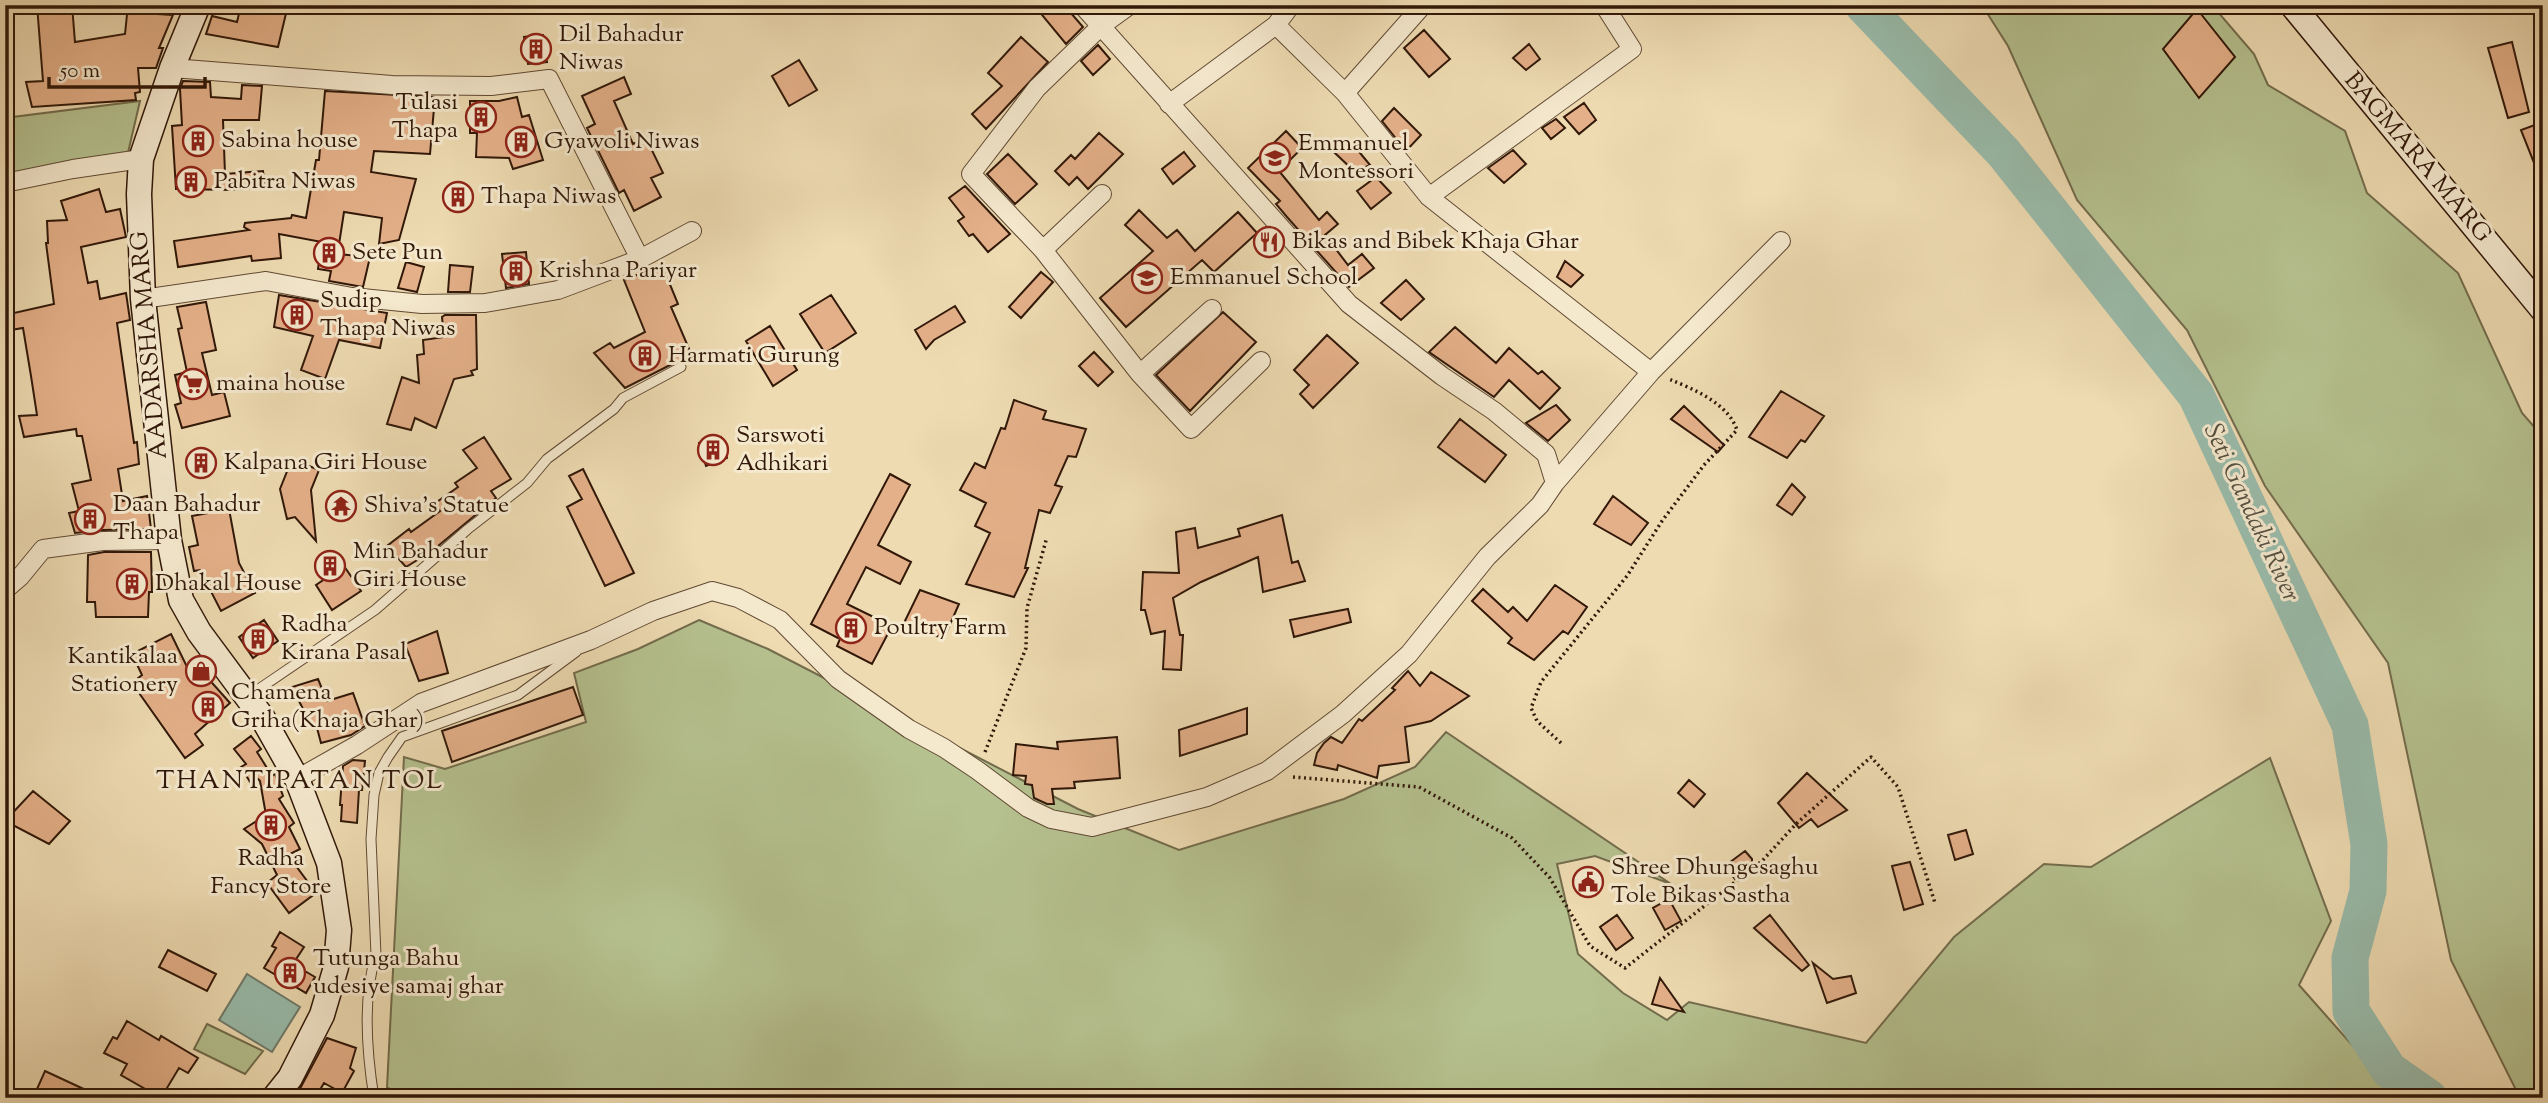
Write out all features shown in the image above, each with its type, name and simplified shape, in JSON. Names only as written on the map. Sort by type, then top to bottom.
[{"type":"main road","name":"AADARSHA MARG","points":[[198,5],[172,68],[141,159],[139,194],[143,299],[169,540],[181,600],[199,632],[248,696],[297,779],[329,863],[339,930],[336,967],[322,1015],[290,1078],[274,1098]]},
{"type":"main road","name":"BAGMARA MARG","points":[[2292,5],[2543,310]]},
{"type":"street","points":[[1082,5],[1349,304],[1442,376],[1494,411],[1546,454],[1555,482]]},
{"type":"street","points":[[1130,5],[1101,26],[1037,88],[971,174],[1043,250],[1140,374],[1191,429],[1261,361]]},
{"type":"street","points":[[1169,104],[1276,25],[1291,5]]},
{"type":"street","points":[[1345,93],[1423,5]]},
{"type":"street","points":[[1429,197],[1632,49],[1604,5]]},
{"type":"street","points":[[1276,25],[1345,93],[1429,197],[1651,372]]},
{"type":"street","points":[[172,68],[392,85],[491,86],[549,79],[640,259]]},
{"type":"street","points":[[5,183],[141,159]]},
{"type":"street","points":[[1043,250],[1102,194]]},
{"type":"street","points":[[143,299],[266,281],[352,298],[422,304],[485,303],[558,290],[640,259],[692,232]]},
{"type":"street","points":[[297,779],[421,703],[591,640],[653,611],[712,591],[738,598],[780,620],[838,679],[909,729],[977,770],[1028,808],[1051,819],[1092,827],[1207,797],[1267,771],[1343,714],[1409,654],[1488,557],[1540,505],[1555,482],[1651,372],[1781,241]]},
{"type":"street","points":[[1140,374],[1212,309]]},
{"type":"street","points":[[5,590],[20,577],[43,549],[103,541],[169,540]]},
{"type":"lane","points":[[248,696],[375,610],[468,529],[527,483],[547,459],[614,409],[624,398],[681,368]]},
{"type":"lane","points":[[374,1098],[366,1047],[372,968],[376,955],[371,839],[374,794],[379,774],[402,737],[518,695],[591,640]]},
{"type":"path","points":[[1562,743],[1537,721],[1531,708],[1541,682],[1627,576],[1662,521],[1703,465],[1737,430],[1734,419],[1715,403],[1689,388],[1651,372]]},
{"type":"path","points":[[977,770],[1026,648],[1027,608],[1048,537]]},
{"type":"path","points":[[1267,771],[1281,776],[1419,787],[1512,838],[1550,878],[1590,946],[1625,968],[1762,861],[1796,824],[1871,757],[1898,787],[1935,903]]},
{"type":"green space","points":[[1982,5],[2212,5],[2254,54],[2268,85],[2345,131],[2367,193],[2458,273],[2522,413],[2543,437],[2543,1098],[2520,1098],[2451,960],[2388,663],[2265,486],[2187,330],[2077,200],[2008,46]]},
{"type":"green space","points":[[140,101],[127,157],[5,178],[5,118]]},
{"type":"green space","points":[[699,620],[768,649],[1078,809],[1179,850],[1344,799],[1415,767],[1446,732],[1671,884],[1595,856],[1557,864],[1578,954],[1623,993],[1667,1020],[1689,1002],[1866,1043],[1954,937],[2044,864],[2091,867],[2270,758],[2331,921],[2299,985],[2399,1098],[402,1098],[387,1087],[404,757],[445,769],[586,722],[574,673],[638,649]]},
{"type":"green space","points":[[207,1024],[263,1051],[245,1074],[194,1049]]},
{"type":"shaded area","points":[[247,974],[300,1007],[272,1052],[219,1020]]},
{"type":"building","points":[[37,5],[72,5],[75,42],[125,34],[128,5],[158,5],[158,14],[173,15],[159,48],[163,48],[156,68],[138,68],[140,92],[135,93],[136,100],[32,107],[26,82],[43,81]]},
{"type":"building","points":[[241,5],[288,5],[278,47],[206,34],[212,16],[237,22]]},
{"type":"building","points":[[1054,5],[1064,5],[1083,27],[1066,44],[1042,15]]},
{"type":"building","points":[[2197,9],[2235,57],[2199,98],[2163,49]]},
{"type":"building","points":[[1424,30],[1450,59],[1429,77],[1404,48]]},
{"type":"building","name":"Dil Bahadur Niwas","points":[[543,35],[547,62],[528,64],[524,37]]},
{"type":"building","points":[[1021,37],[1048,62],[986,129],[972,114],[1002,86],[988,73]]},
{"type":"building","points":[[2512,42],[2529,112],[2508,118],[2488,48]]},
{"type":"building","points":[[1529,44],[1540,59],[1526,70],[1513,58]]},
{"type":"building","points":[[1098,45],[1110,59],[1093,75],[1081,61]]},
{"type":"building","points":[[799,60],[817,90],[789,106],[772,76]]},
{"type":"building","points":[[624,77],[631,94],[614,101],[633,144],[646,138],[663,173],[651,178],[661,197],[634,211],[624,190],[619,193],[587,128],[595,124],[582,96]]},
{"type":"building","points":[[183,81],[210,82],[211,97],[241,99],[242,85],[262,86],[259,120],[223,120],[225,174],[263,171],[265,187],[236,190],[176,189],[172,126],[182,125],[180,89]]},
{"type":"building","points":[[325,91],[435,97],[430,154],[374,151],[371,172],[416,179],[399,240],[379,244],[382,218],[344,212],[338,251],[326,253],[370,257],[363,287],[329,281],[331,271],[318,269],[322,242],[279,234],[281,258],[252,261],[251,256],[178,267],[174,241],[249,230],[244,227],[245,223],[291,218],[292,215],[306,218],[316,160],[319,160]]},
{"type":"building","points":[[517,97],[522,117],[529,115],[543,160],[513,169],[509,158],[476,157],[477,133],[470,133],[470,101],[499,101]]},
{"type":"building","points":[[1584,103],[1596,120],[1579,134],[1564,117]]},
{"type":"building","points":[[1394,108],[1421,135],[1406,151],[1382,121]]},
{"type":"building","points":[[1556,119],[1565,128],[1551,139],[1542,128]]},
{"type":"building","points":[[2543,122],[2543,182],[2542,183],[2521,130]]},
{"type":"building","points":[[1286,131],[1302,148],[1279,171],[1319,220],[1327,212],[1338,224],[1325,235],[1348,265],[1362,254],[1374,268],[1349,287],[1276,204],[1280,201],[1248,168]]},
{"type":"building","points":[[1099,133],[1123,154],[1088,189],[1077,177],[1069,185],[1055,171],[1071,155],[1075,159]]},
{"type":"building","points":[[1351,142],[1370,165],[1355,172],[1335,153]]},
{"type":"building","points":[[1513,150],[1526,164],[1504,183],[1488,168]]},
{"type":"building","points":[[1184,152],[1195,166],[1173,184],[1162,169]]},
{"type":"building","points":[[1008,154],[1037,184],[1015,204],[987,174]]},
{"type":"building","points":[[1376,177],[1391,193],[1371,209],[1357,191]]},
{"type":"building","points":[[965,186],[1010,234],[988,252],[973,234],[969,236],[958,221],[964,217],[949,198]]},
{"type":"building","points":[[99,189],[106,212],[120,209],[126,237],[81,247],[88,283],[97,281],[100,299],[126,293],[130,320],[117,323],[139,464],[118,469],[123,501],[147,496],[151,529],[75,533],[69,513],[79,511],[72,484],[91,480],[82,436],[77,436],[76,429],[24,437],[19,416],[37,415],[31,376],[23,328],[5,331],[5,315],[54,304],[46,243],[47,221],[67,220],[61,201]]},
{"type":"building","name":"Emmanuel School","points":[[1139,210],[1167,238],[1177,230],[1195,251],[1238,212],[1257,233],[1214,272],[1202,260],[1126,327],[1100,298],[1153,251],[1125,225]]},
{"type":"building","name":"Krishna Pariyar","points":[[526,252],[529,284],[506,288],[502,254]]},
{"type":"building","points":[[1565,261],[1583,275],[1571,287],[1557,277]]},
{"type":"building","points":[[406,262],[424,267],[417,292],[398,288]]},
{"type":"building","points":[[450,265],[473,267],[470,292],[448,292]]},
{"type":"building","points":[[662,265],[678,304],[671,307],[693,358],[678,361],[625,388],[594,353],[610,343],[614,348],[645,332],[624,280]]},
{"type":"building","points":[[1041,272],[1053,282],[1021,318],[1009,307]]},
{"type":"building","points":[[1406,280],[1424,299],[1401,320],[1381,303]]},
{"type":"building","points":[[279,295],[387,313],[380,348],[339,340],[325,379],[301,370],[313,336],[274,327]]},
{"type":"building","points":[[831,295],[856,333],[825,353],[800,314]]},
{"type":"building","points":[[206,302],[216,350],[202,353],[212,395],[224,392],[230,416],[182,428],[175,405],[181,403],[175,375],[187,372],[178,329],[182,328],[177,307]]},
{"type":"building","points":[[955,306],[965,322],[934,340],[926,349],[915,330]]},
{"type":"building","points":[[1223,312],[1256,342],[1190,411],[1156,375]]},
{"type":"building","points":[[476,315],[477,369],[471,371],[473,375],[454,379],[436,428],[415,418],[411,430],[387,424],[402,377],[419,383],[417,355],[424,354],[423,340],[444,337],[442,317]]},
{"type":"building","points":[[770,326],[797,370],[773,386],[746,341]]},
{"type":"building","points":[[1455,327],[1496,363],[1509,348],[1538,374],[1542,371],[1560,388],[1540,409],[1509,380],[1494,397],[1429,352]]},
{"type":"building","points":[[1327,335],[1358,363],[1313,408],[1300,394],[1309,385],[1294,370]]},
{"type":"building","points":[[1094,352],[1113,372],[1098,386],[1079,366]]},
{"type":"building","points":[[1781,391],[1824,416],[1805,442],[1801,440],[1787,458],[1749,437]]},
{"type":"building","points":[[1014,400],[1046,411],[1043,419],[1086,429],[1076,457],[1068,456],[1055,485],[1062,487],[1050,513],[1039,510],[1025,568],[1028,568],[1014,597],[966,584],[990,533],[975,526],[986,503],[960,490],[975,463],[985,468],[1001,428],[1005,429]]},
{"type":"building","points":[[1556,405],[1570,420],[1548,441],[1526,423]]},
{"type":"building","points":[[1684,406],[1724,445],[1718,452],[1671,419]]},
{"type":"building","points":[[1460,419],[1506,455],[1485,482],[1438,447]]},
{"type":"building","points":[[484,437],[511,479],[491,491],[496,498],[432,551],[406,567],[387,546],[440,511],[434,504],[458,487],[455,483],[477,468],[463,450]]},
{"type":"building","name":"Sarswoti Adhikari","points":[[721,437],[727,458],[706,466],[699,443]]},
{"type":"building","points":[[292,459],[319,470],[311,490],[316,541],[295,517],[287,519],[280,489]]},
{"type":"building","points":[[583,469],[634,573],[605,586],[567,507],[582,499],[569,476]]},
{"type":"building","points":[[890,474],[910,485],[878,545],[911,562],[900,584],[866,567],[847,604],[892,626],[872,664],[837,646],[840,639],[811,624]]},
{"type":"building","points":[[1792,484],[1805,497],[1792,515],[1777,505]]},
{"type":"building","points":[[1613,496],[1648,523],[1631,545],[1594,524]]},
{"type":"building","points":[[229,509],[239,563],[255,593],[221,611],[200,570],[194,571],[189,547],[198,545],[192,516]]},
{"type":"building","points":[[1282,515],[1292,563],[1298,561],[1305,581],[1263,592],[1258,557],[1201,582],[1173,598],[1180,635],[1183,635],[1181,670],[1163,669],[1165,631],[1151,634],[1145,610],[1141,610],[1143,572],[1179,573],[1176,532],[1195,528],[1198,548],[1240,536],[1238,529]]},
{"type":"building","points":[[104,552],[151,552],[152,592],[149,592],[148,617],[96,617],[95,602],[87,602],[88,555]]},
{"type":"building","points":[[344,566],[361,591],[332,610],[316,585]]},
{"type":"building","points":[[1555,585],[1587,607],[1568,634],[1563,631],[1534,660],[1508,643],[1512,638],[1472,601],[1483,589],[1508,612],[1513,607],[1527,621]]},
{"type":"building","points":[[920,590],[959,604],[944,638],[902,627]]},
{"type":"building","points":[[1348,609],[1351,622],[1294,637],[1290,620]]},
{"type":"building","name":"Radha Kirana Pasal","points":[[264,620],[278,641],[253,658],[239,637]]},
{"type":"building","points":[[437,631],[448,673],[419,681],[405,644]]},
{"type":"building","points":[[171,634],[189,671],[202,666],[205,675],[230,703],[195,734],[203,745],[185,758],[132,683],[142,675],[132,654]]},
{"type":"building","points":[[1408,671],[1420,686],[1431,672],[1469,696],[1431,721],[1405,727],[1409,762],[1379,766],[1377,778],[1338,765],[1337,770],[1314,765],[1317,753],[1324,743],[1331,737],[1342,743],[1359,719],[1362,721],[1395,690],[1392,688]]},
{"type":"building","points":[[318,679],[327,701],[353,693],[365,726],[351,735],[321,743],[317,728],[313,729],[292,687]]},
{"type":"building","points":[[573,687],[583,715],[452,762],[442,731]]},
{"type":"building","points":[[1247,708],[1247,734],[1180,756],[1179,730]]},
{"type":"building","points":[[251,736],[261,749],[257,752],[272,776],[275,774],[283,796],[279,799],[294,823],[289,827],[300,849],[288,855],[316,893],[289,913],[267,883],[277,875],[262,844],[244,829],[266,815],[260,781],[257,778],[250,782],[241,767],[246,764],[234,749]]},
{"type":"building","points":[[1117,737],[1120,778],[1074,782],[1075,788],[1052,789],[1054,804],[1034,798],[1032,785],[1025,784],[1026,776],[1013,775],[1016,744],[1058,749],[1057,742]]},
{"type":"building","points":[[353,760],[365,761],[362,790],[359,790],[357,823],[341,821],[343,766]]},
{"type":"building","points":[[1807,773],[1847,810],[1818,827],[1811,819],[1799,828],[1778,803]]},
{"type":"building","points":[[1689,780],[1705,794],[1694,807],[1678,793]]},
{"type":"building","points":[[33,791],[70,821],[49,844],[5,821]]},
{"type":"building","points":[[1966,830],[1973,854],[1955,860],[1948,835]]},
{"type":"building","points":[[1745,851],[1752,859],[1752,866],[1735,879],[1725,866]]},
{"type":"building","points":[[1910,862],[1923,904],[1904,910],[1892,866]]},
{"type":"building","points":[[1669,899],[1681,921],[1665,930],[1653,908]]},
{"type":"building","points":[[1617,915],[1633,938],[1616,950],[1600,927]]},
{"type":"building","points":[[1770,915],[1809,965],[1802,971],[1754,928]]},
{"type":"building","name":"Tutunga Bahu udesiye samaj ghar","points":[[280,932],[304,947],[293,964],[315,977],[306,993],[264,968],[276,948],[272,946]]},
{"type":"building","points":[[168,950],[216,974],[207,991],[159,967]]},
{"type":"building","points":[[1813,963],[1833,979],[1851,976],[1856,993],[1827,1003]]},
{"type":"building","points":[[1660,978],[1684,1012],[1652,1004]]},
{"type":"building","points":[[127,1021],[159,1040],[161,1036],[198,1058],[188,1073],[179,1068],[161,1098],[121,1075],[127,1064],[104,1053],[113,1037],[117,1039]]},
{"type":"building","points":[[327,1038],[356,1048],[350,1068],[354,1071],[342,1093],[324,1083],[315,1098],[295,1098]]},
{"type":"building","points":[[45,1071],[103,1098],[33,1098]]},
{"type":"waterway","name":"Seti Gandaki River","points":[[1863,5],[2004,153],[2196,395],[2350,725],[2369,844],[2368,891],[2350,958],[2351,1011],[2389,1070],[2429,1098]]},
{"type":"place","name":"Dil Bahadur Niwas","points":[[536,49]]},
{"type":"place","name":"Tulasi Thapa","points":[[481,117]]},
{"type":"place","name":"Sabina house","points":[[198,141]]},
{"type":"place","name":"Gyawoli Niwas","points":[[521,142]]},
{"type":"place","name":"Emmanuel Montessori","points":[[1275,158]]},
{"type":"place","name":"Pabitra Niwas","points":[[191,182]]},
{"type":"place","name":"Thapa Niwas","points":[[458,197]]},
{"type":"place","name":"Bikas and Bibek Khaja Ghar","points":[[1269,242]]},
{"type":"place","name":"Sete Pun","points":[[329,253]]},
{"type":"place","name":"Krishna Pariyar","points":[[516,271]]},
{"type":"place","name":"Emmanuel School","points":[[1147,278]]},
{"type":"place","name":"Sudip Thapa Niwas","points":[[297,315]]},
{"type":"place","name":"Harmati Gurung","points":[[645,356]]},
{"type":"place","name":"maina house","points":[[193,384]]},
{"type":"place","name":"Sarswoti Adhikari","points":[[713,450]]},
{"type":"place","name":"Kalpana Giri House","points":[[201,463]]},
{"type":"place","name":"Shiva's Statue","points":[[341,506]]},
{"type":"place","name":"Daan Bahadur Thapa","points":[[90,519]]},
{"type":"place","name":"Min Bahadur Giri House","points":[[330,566]]},
{"type":"place","name":"Dhakal House","points":[[132,584]]},
{"type":"place","name":"Poultry Farm","points":[[851,628]]},
{"type":"place","name":"Radha Kirana Pasal","points":[[258,639]]},
{"type":"place","name":"Kantikalaa Stationery","points":[[201,671]]},
{"type":"place","name":"Chamena Griha(Khaja Ghar)","points":[[208,707]]},
{"type":"place","name":"Radha Fancy Store","points":[[271,825]]},
{"type":"place","name":"Shree Dhungesaghu Tole Bikas Sastha","points":[[1588,882]]},
{"type":"place","name":"Tutunga Bahu udesiye samaj ghar","points":[[290,973]]},
{"type":"district","name":"THANTIPATAN TOL","points":[[300,781]]}]
